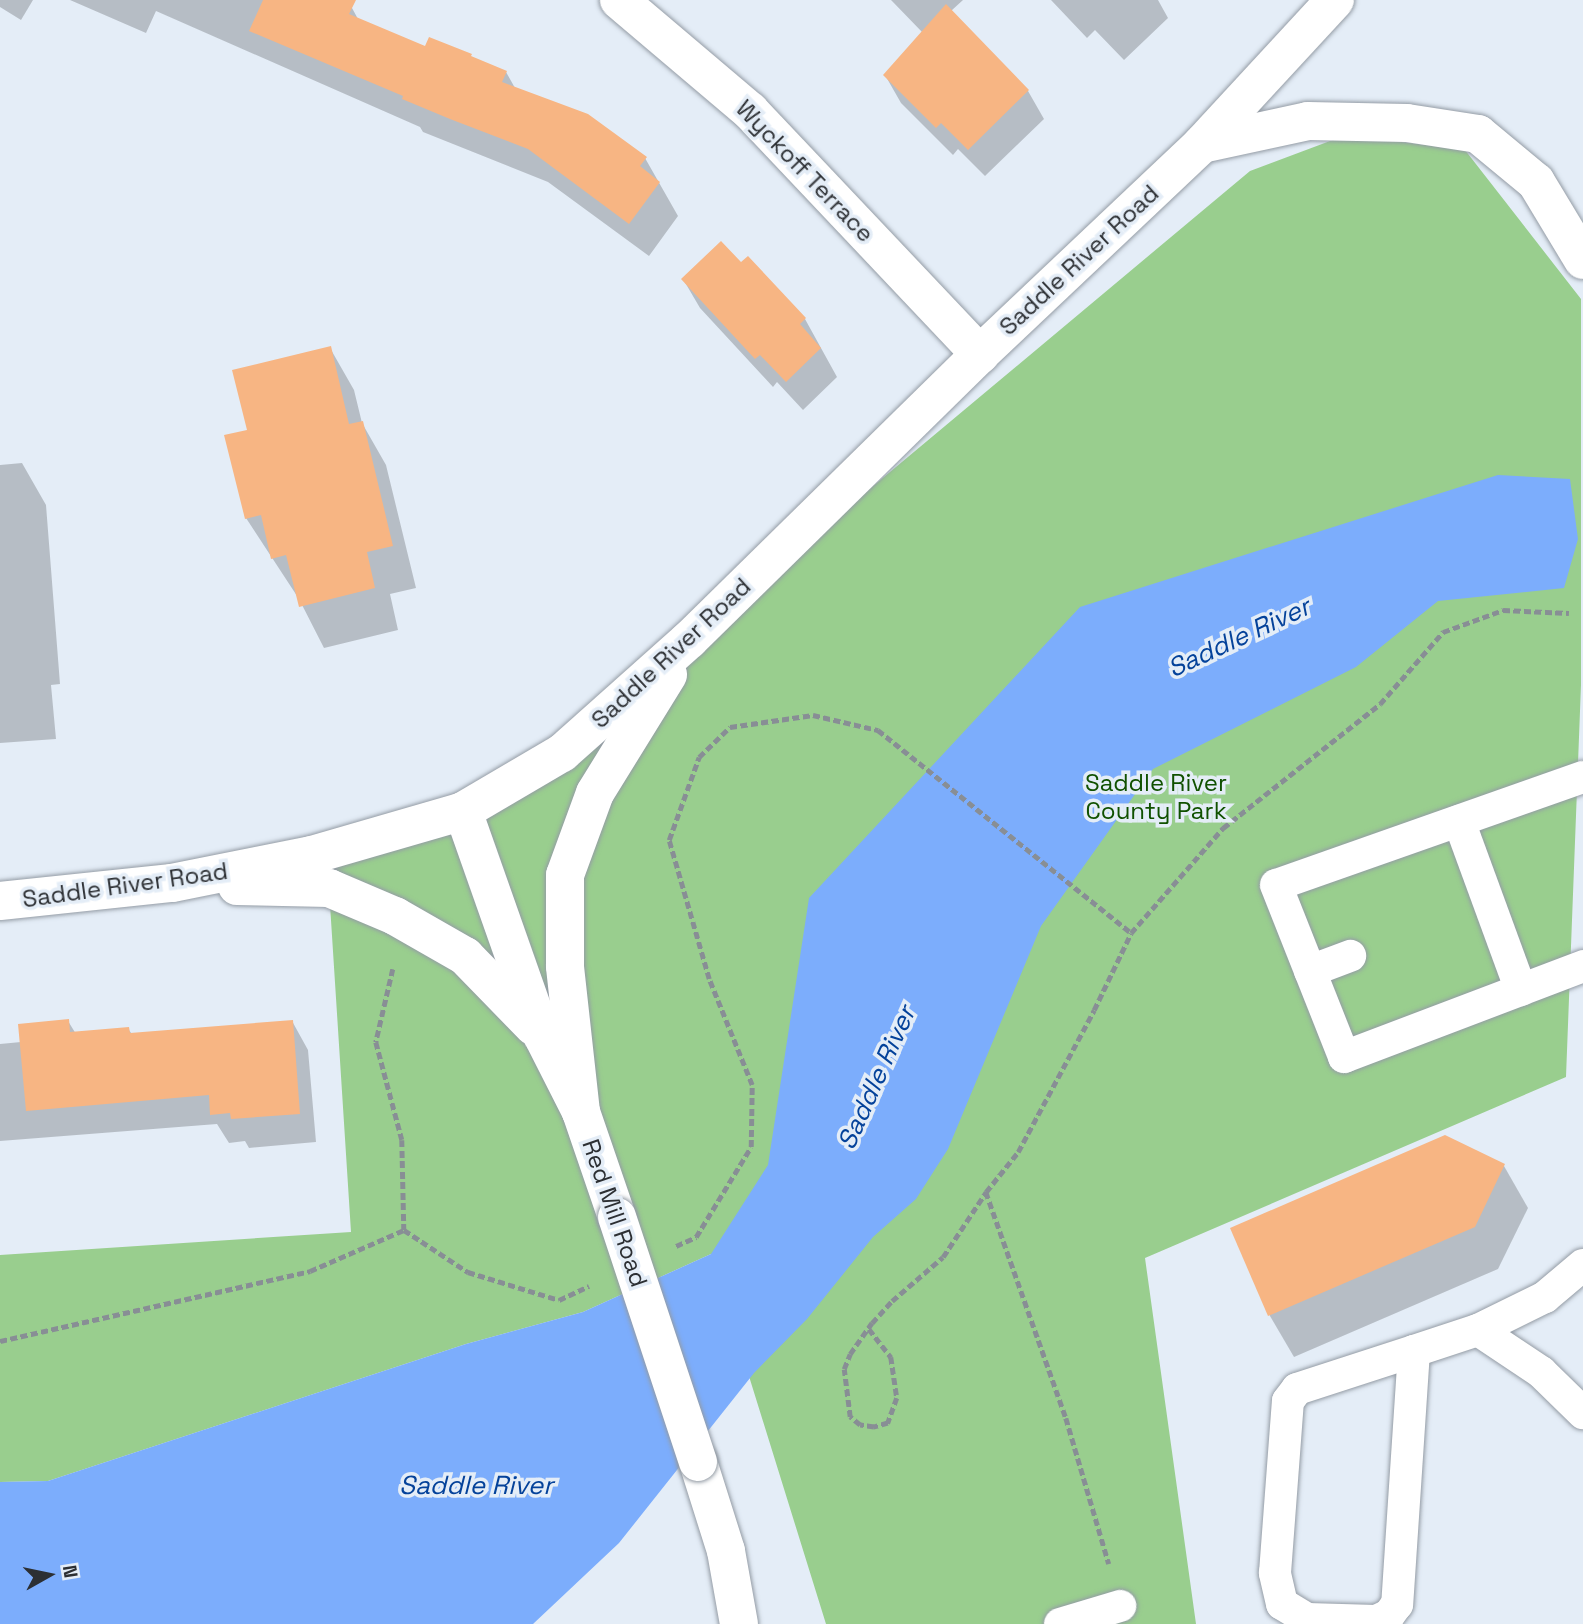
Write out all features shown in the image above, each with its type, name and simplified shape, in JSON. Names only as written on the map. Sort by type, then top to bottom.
[{"type":"main road","name":"Wyckoff Terrace","points":[[619,0],[750,111],[980,354]]},
{"type":"main road","name":"Saddle River Road","points":[[0,901],[172,883],[312,855],[463,811],[562,753],[689,640],[980,354],[1202,144],[1335,0]]},
{"type":"main road","points":[[1202,144],[1308,121],[1407,123],[1478,134],[1536,182],[1583,260]]},
{"type":"main road","points":[[581,1112],[565,966],[565,875],[595,793],[689,640]]},
{"type":"main road","name":"Red Mill Road","points":[[463,811],[542,1035],[581,1112],[617,1217],[726,1551],[739,1624]]},
{"type":"main road","points":[[172,883],[329,888],[395,916],[465,956],[542,1035]]},
{"type":"main road","points":[[712,1624],[726,1551]]},
{"type":"main road","points":[[726,1551],[754,1624]]},
{"type":"lane","points":[[1583,777],[1276,885],[1344,1057],[1583,966]]},
{"type":"lane","points":[[1459,821],[1478,909],[1521,990]]},
{"type":"lane","points":[[1310,971],[1350,956]]},
{"type":"lane","points":[[1414,1351],[1396,1604],[1388,1615],[1376,1620],[1307,1619],[1282,1604],[1276,1589],[1275,1573],[1288,1401],[1297,1389],[1478,1330],[1545,1297],[1583,1265]]},
{"type":"lane","points":[[1478,1330],[1541,1372],[1583,1413]]},
{"type":"lane","points":[[1060,1624],[1120,1605]]},
{"type":"path","points":[[869,1329],[891,1357],[897,1398],[888,1423],[874,1427],[860,1425],[850,1417],[844,1369],[849,1354],[869,1329],[892,1301],[943,1257],[986,1192],[1018,1152],[1094,1010],[1131,933],[1223,828],[1380,704],[1443,632],[1503,610],[1569,613]]},
{"type":"path","points":[[889,739],[1131,933]]},
{"type":"path","points":[[395,916],[393,970],[376,1042],[402,1140],[404,1230]]},
{"type":"path","points":[[986,1192],[1066,1418],[1099,1522],[1120,1605]]},
{"type":"green space","name":"Saddle River County Park","points":[[1346,135],[1465,150],[1581,299],[1581,685],[1566,1077],[1145,1258],[1196,1624],[826,1624],[711,1254],[583,1312],[466,1344],[48,1481],[0,1482],[0,1255],[351,1232],[329,889],[172,883],[463,811],[689,640],[1250,171]]},
{"type":"water","name":"Saddle River","points":[[1498,475],[1570,479],[1578,539],[1564,588],[1438,601],[1356,667],[1153,769],[1041,926],[948,1149],[916,1199],[873,1237],[807,1319],[754,1373],[619,1543],[533,1624],[0,1624],[0,1482],[48,1481],[466,1344],[583,1312],[711,1254],[768,1165],[809,898],[1080,607]]},
{"type":"building","points":[[263,0],[356,0],[349,14],[425,46],[429,37],[472,54],[471,56],[507,71],[502,82],[588,114],[647,157],[640,166],[660,182],[629,224],[528,149],[402,99],[403,96],[249,31]]},
{"type":"building","points":[[946,4],[1029,90],[968,150],[941,123],[936,128],[883,75]]},
{"type":"building","points":[[721,241],[741,262],[748,256],[806,318],[800,324],[821,348],[786,382],[760,355],[755,359],[681,279]]},
{"type":"building","points":[[331,346],[349,424],[363,421],[393,546],[367,552],[375,588],[299,607],[286,555],[271,559],[261,515],[245,519],[224,435],[247,430],[232,370]]},
{"type":"building","points":[[69,1019],[70,1032],[129,1027],[130,1033],[293,1020],[300,1114],[231,1119],[230,1113],[210,1115],[209,1095],[26,1111],[18,1024]]},
{"type":"building","points":[[1445,1135],[1505,1164],[1475,1227],[1268,1316],[1230,1228]]}]
